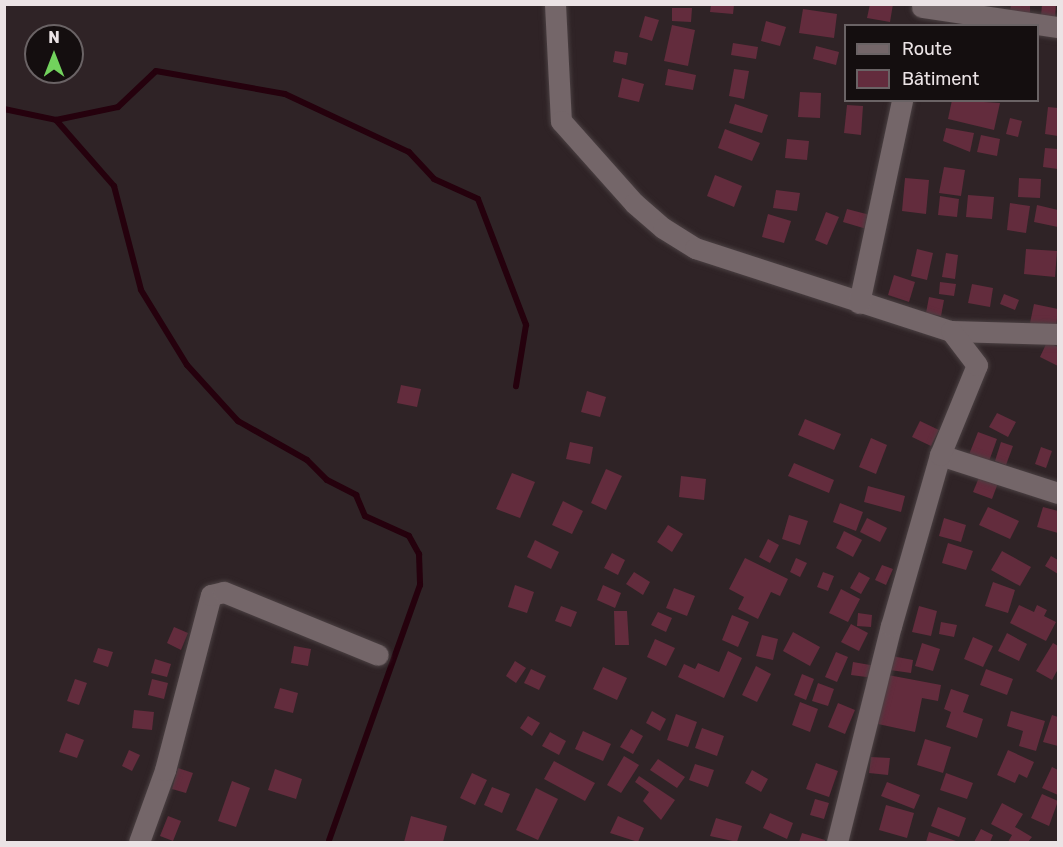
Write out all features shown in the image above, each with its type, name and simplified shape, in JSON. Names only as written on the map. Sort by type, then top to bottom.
[{"type":"street","points":[[555,4],[561,121],[634,203],[695,248],[951,331],[1059,334]]},
{"type":"street","points":[[921,12],[1031,24]]},
{"type":"street","points":[[1039,25],[1059,27]]},
{"type":"street","points":[[859,303],[902,102]]},
{"type":"street","points":[[837,843],[891,626],[940,456],[977,365],[951,331]]},
{"type":"street","points":[[940,456],[1059,493]]},
{"type":"street","points":[[139,843],[165,770],[211,595],[224,592],[378,655]]},
{"type":"building","points":[[870,4],[893,4],[890,22],[867,18]]},
{"type":"building","points":[[1011,4],[1030,4],[1030,14],[1010,12]]},
{"type":"building","points":[[1042,4],[1056,4],[1055,18],[1041,17]]},
{"type":"building","points":[[711,5],[734,5],[733,14],[710,12]]},
{"type":"building","points":[[672,8],[692,8],[691,22],[672,21]]},
{"type":"building","points":[[803,9],[837,14],[834,38],[799,33]]},
{"type":"building","points":[[645,16],[659,20],[652,41],[639,37]]},
{"type":"building","points":[[766,21],[786,27],[780,46],[761,41]]},
{"type":"building","points":[[672,25],[695,30],[688,66],[664,61]]},
{"type":"building","points":[[733,43],[758,47],[756,59],[731,55]]},
{"type":"building","points":[[816,46],[839,52],[836,65],[813,59]]},
{"type":"building","points":[[615,51],[628,53],[626,65],[613,62]]},
{"type":"building","points":[[668,69],[696,75],[693,90],[665,85]]},
{"type":"building","points":[[734,69],[749,71],[744,99],[729,96]]},
{"type":"building","points":[[622,78],[644,84],[639,102],[618,97]]},
{"type":"building","points":[[800,92],[821,93],[820,118],[798,117]]},
{"type":"building","points":[[952,102],[1000,103],[994,130],[948,119]]},
{"type":"building","points":[[735,104],[768,115],[762,133],[729,123]]},
{"type":"building","points":[[847,105],[863,106],[861,135],[844,133]]},
{"type":"building","points":[[1048,107],[1058,108],[1058,136],[1045,134]]},
{"type":"building","points":[[1010,118],[1022,121],[1018,137],[1006,134]]},
{"type":"building","points":[[946,128],[974,133],[970,152],[943,141]]},
{"type":"building","points":[[725,129],[760,143],[752,161],[718,148]]},
{"type":"building","points":[[981,135],[1000,139],[997,156],[977,152]]},
{"type":"building","points":[[787,139],[809,141],[807,160],[785,158]]},
{"type":"building","points":[[1045,148],[1058,149],[1058,169],[1043,167]]},
{"type":"building","points":[[944,167],[965,170],[961,196],[939,193]]},
{"type":"building","points":[[715,175],[742,186],[734,207],[707,196]]},
{"type":"building","points":[[905,178],[929,180],[926,214],[902,211]]},
{"type":"building","points":[[1019,178],[1041,179],[1040,198],[1018,197]]},
{"type":"building","points":[[776,190],[800,193],[797,211],[773,208]]},
{"type":"building","points":[[968,195],[994,197],[992,219],[966,217]]},
{"type":"building","points":[[940,196],[959,199],[957,217],[938,215]]},
{"type":"building","points":[[1010,203],[1030,206],[1026,233],[1007,230]]},
{"type":"building","points":[[1037,205],[1058,210],[1058,227],[1034,222]]},
{"type":"building","points":[[847,209],[874,216],[870,230],[843,222]]},
{"type":"building","points":[[826,212],[839,217],[827,245],[815,240]]},
{"type":"building","points":[[768,214],[791,221],[784,243],[762,237]]},
{"type":"building","points":[[917,249],[933,253],[927,280],[911,276]]},
{"type":"building","points":[[1026,249],[1057,251],[1055,277],[1024,274]]},
{"type":"building","points":[[946,253],[958,255],[955,279],[942,277]]},
{"type":"building","points":[[894,275],[915,282],[909,302],[888,295]]},
{"type":"building","points":[[940,282],[956,284],[954,296],[939,294]]},
{"type":"building","points":[[972,284],[993,288],[990,307],[968,303]]},
{"type":"building","points":[[1004,294],[1019,300],[1015,310],[1000,304]]},
{"type":"building","points":[[929,297],[944,300],[941,316],[926,313]]},
{"type":"building","points":[[1034,304],[1058,309],[1056,328],[1030,323]]},
{"type":"building","points":[[1047,342],[1058,347],[1058,366],[1040,357]]},
{"type":"building","points":[[401,385],[421,389],[417,407],[397,403]]},
{"type":"building","points":[[587,391],[606,397],[600,417],[581,412]]},
{"type":"building","points":[[997,413],[1016,422],[1008,437],[989,427]]},
{"type":"building","points":[[805,419],[841,434],[834,450],[798,435]]},
{"type":"building","points":[[920,421],[939,430],[931,446],[912,437]]},
{"type":"building","points":[[978,432],[997,439],[988,464],[968,457]]},
{"type":"building","points":[[871,438],[887,445],[876,474],[859,467]]},
{"type":"building","points":[[570,442],[593,447],[590,464],[566,459]]},
{"type":"building","points":[[1001,442],[1013,446],[1006,465],[995,461]]},
{"type":"building","points":[[1041,447],[1052,451],[1046,468],[1035,464]]},
{"type":"building","points":[[794,463],[834,480],[829,493],[788,476]]},
{"type":"building","points":[[606,469],[622,476],[606,510],[591,503]]},
{"type":"building","points":[[512,473],[535,482],[520,518],[496,509]]},
{"type":"building","points":[[980,475],[998,483],[992,499],[973,492]]},
{"type":"building","points":[[681,476],[706,479],[704,500],[679,497]]},
{"type":"building","points":[[868,486],[905,496],[901,512],[864,502]]},
{"type":"building","points":[[563,501],[583,511],[572,534],[552,525]]},
{"type":"building","points":[[840,503],[863,512],[856,531],[833,522]]},
{"type":"building","points":[[988,507],[1019,521],[1010,539],[979,525]]},
{"type":"building","points":[[1043,507],[1058,511],[1058,533],[1037,527]]},
{"type":"building","points":[[789,515],[808,521],[800,545],[782,539]]},
{"type":"building","points":[[867,518],[887,528],[880,542],[860,532]]},
{"type":"building","points":[[944,518],[966,525],[961,542],[939,536]]},
{"type":"building","points":[[668,525],[683,534],[672,552],[657,542]]},
{"type":"building","points":[[844,531],[862,540],[853,557],[836,548]]},
{"type":"building","points":[[768,539],[779,545],[770,563],[759,557]]},
{"type":"building","points":[[535,540],[559,552],[551,569],[527,557]]},
{"type":"building","points":[[948,543],[973,551],[966,570],[942,563]]},
{"type":"building","points":[[1002,551],[1031,567],[1020,586],[991,570]]},
{"type":"building","points":[[612,553],[625,560],[618,575],[604,568]]},
{"type":"building","points":[[1051,556],[1058,560],[1058,574],[1045,566]]},
{"type":"building","points":[[745,558],[788,579],[780,596],[771,592],[758,619],[738,609],[744,597],[729,589]]},
{"type":"building","points":[[796,558],[807,563],[800,577],[790,572]]},
{"type":"building","points":[[882,565],[893,569],[886,585],[875,580]]},
{"type":"building","points":[[634,572],[650,582],[643,595],[626,584]]},
{"type":"building","points":[[823,572],[834,576],[828,591],[817,587]]},
{"type":"building","points":[[859,572],[870,578],[861,594],[850,588]]},
{"type":"building","points":[[993,582],[1015,590],[1008,613],[985,606]]},
{"type":"building","points":[[515,585],[534,592],[527,613],[508,607]]},
{"type":"building","points":[[603,585],[621,593],[615,608],[597,600]]},
{"type":"building","points":[[674,588],[695,596],[687,616],[666,608]]},
{"type":"building","points":[[841,589],[860,599],[848,622],[829,613]]},
{"type":"building","points":[[1019,605],[1034,612],[1037,605],[1047,610],[1044,616],[1056,622],[1046,641],[1010,623]]},
{"type":"building","points":[[561,606],[577,612],[571,627],[555,621]]},
{"type":"building","points":[[919,606],[937,611],[931,636],[912,632]]},
{"type":"building","points":[[614,611],[627,611],[629,645],[615,645]]},
{"type":"building","points":[[658,612],[672,618],[666,632],[651,625]]},
{"type":"building","points":[[858,613],[872,615],[871,627],[857,626]]},
{"type":"building","points":[[732,615],[749,622],[738,647],[722,640]]},
{"type":"building","points":[[941,622],[957,625],[954,637],[939,634]]},
{"type":"building","points":[[851,624],[868,633],[859,651],[841,642]]},
{"type":"building","points":[[174,627],[188,633],[181,650],[167,643]]},
{"type":"building","points":[[793,632],[820,647],[810,666],[783,651]]},
{"type":"building","points":[[1007,633],[1027,644],[1019,661],[998,651]]},
{"type":"building","points":[[762,635],[778,639],[773,660],[756,656]]},
{"type":"building","points":[[973,637],[993,646],[983,667],[964,659]]},
{"type":"building","points":[[655,639],[675,648],[666,666],[647,657]]},
{"type":"building","points":[[922,643],[940,649],[933,671],[915,666]]},
{"type":"building","points":[[1053,643],[1058,646],[1058,669],[1052,680],[1036,671]]},
{"type":"building","points":[[294,646],[311,649],[308,666],[291,663]]},
{"type":"building","points":[[98,648],[113,652],[108,667],[93,662]]},
{"type":"building","points":[[728,651],[742,658],[724,698],[678,677],[684,664],[695,669],[698,663],[719,672]]},
{"type":"building","points":[[836,652],[848,657],[837,682],[825,677]]},
{"type":"building","points":[[892,656],[913,660],[911,673],[890,670]]},
{"type":"building","points":[[155,659],[171,664],[167,677],[151,673]]},
{"type":"building","points":[[515,661],[526,668],[516,683],[506,676]]},
{"type":"building","points":[[853,662],[876,666],[874,678],[851,675]]},
{"type":"building","points":[[756,666],[771,674],[757,702],[742,695]]},
{"type":"building","points":[[603,667],[627,678],[617,700],[593,689]]},
{"type":"building","points":[[531,669],[546,676],[539,690],[524,683]]},
{"type":"building","points":[[986,669],[1013,679],[1007,695],[980,685]]},
{"type":"building","points":[[802,674],[814,679],[806,700],[794,695]]},
{"type":"building","points":[[888,675],[941,685],[938,701],[922,698],[915,732],[878,724]]},
{"type":"building","points":[[75,679],[87,683],[79,705],[67,701]]},
{"type":"building","points":[[152,679],[168,683],[164,699],[148,695]]},
{"type":"building","points":[[818,683],[834,689],[828,706],[812,701]]},
{"type":"building","points":[[280,688],[298,693],[293,713],[274,708]]},
{"type":"building","points":[[951,689],[969,695],[963,712],[983,719],[977,738],[946,727],[951,712],[944,709]]},
{"type":"building","points":[[800,702],[818,709],[810,732],[792,725]]},
{"type":"building","points":[[838,703],[855,710],[845,734],[828,727]]},
{"type":"building","points":[[134,710],[154,712],[152,730],[132,728]]},
{"type":"building","points":[[652,711],[666,719],[660,731],[646,723]]},
{"type":"building","points":[[1011,711],[1045,721],[1036,751],[1019,746],[1023,731],[1007,726]]},
{"type":"building","points":[[676,714],[697,722],[688,747],[667,740]]},
{"type":"building","points":[[1052,715],[1058,717],[1058,746],[1043,742]]},
{"type":"building","points":[[528,716],[540,723],[532,736],[520,728]]},
{"type":"building","points":[[702,728],[724,736],[717,756],[695,748]]},
{"type":"building","points":[[631,729],[643,736],[633,754],[620,747]]},
{"type":"building","points":[[583,731],[611,744],[603,761],[575,749]]},
{"type":"building","points":[[550,732],[566,741],[559,755],[542,746]]},
{"type":"building","points":[[66,733],[84,740],[77,758],[59,752]]},
{"type":"building","points":[[925,739],[951,747],[943,773],[917,765]]},
{"type":"building","points":[[129,750],[140,755],[132,771],[122,766]]},
{"type":"building","points":[[1008,750],[1034,762],[1027,778],[1019,774],[1015,783],[997,775]]},
{"type":"building","points":[[624,756],[639,765],[621,793],[607,785]]},
{"type":"building","points":[[871,757],[890,758],[888,775],[869,773]]},
{"type":"building","points":[[658,759],[685,777],[677,788],[650,770]]},
{"type":"building","points":[[554,761],[595,783],[585,801],[544,779]]},
{"type":"building","points":[[816,763],[838,771],[829,797],[806,789]]},
{"type":"building","points":[[695,764],[714,770],[708,787],[689,780]]},
{"type":"building","points":[[1052,767],[1058,770],[1058,795],[1042,788]]},
{"type":"building","points":[[178,768],[193,773],[186,793],[172,789]]},
{"type":"building","points":[[275,769],[302,779],[296,799],[268,790]]},
{"type":"building","points":[[752,770],[768,779],[761,792],[745,783]]},
{"type":"building","points":[[472,773],[487,780],[475,805],[460,798]]},
{"type":"building","points":[[946,773],[973,783],[967,799],[940,790]]},
{"type":"building","points":[[639,776],[675,800],[661,820],[643,801],[649,792],[635,782]]},
{"type":"building","points":[[232,781],[250,788],[236,827],[218,821]]},
{"type":"building","points":[[887,782],[920,795],[914,809],[881,796]]},
{"type":"building","points":[[492,787],[510,794],[502,813],[484,805]]},
{"type":"building","points":[[536,788],[558,799],[538,840],[516,830]]},
{"type":"building","points":[[1042,794],[1058,801],[1049,826],[1031,818]]},
{"type":"building","points":[[815,799],[829,803],[824,819],[810,815]]},
{"type":"building","points":[[1002,803],[1023,814],[1015,827],[1032,837],[1028,842],[1008,842],[1012,835],[991,824]]},
{"type":"building","points":[[886,805],[914,813],[907,838],[879,830]]},
{"type":"building","points":[[938,807],[966,818],[959,837],[931,826]]},
{"type":"building","points":[[770,813],[793,823],[787,839],[763,828]]},
{"type":"building","points":[[168,816],[181,821],[173,841],[160,836]]},
{"type":"building","points":[[411,816],[447,826],[443,842],[404,842]]},
{"type":"building","points":[[618,816],[644,828],[638,842],[610,833]]},
{"type":"building","points":[[716,818],[742,826],[737,842],[710,836]]},
{"type":"building","points":[[981,829],[993,835],[990,842],[974,842]]},
{"type":"building","points":[[929,832],[956,841],[926,842]]},
{"type":"building","points":[[802,833],[825,840],[825,842],[799,842]]},
{"type":"waterway","points":[[56,120],[118,107],[156,71],[285,94],[409,152],[434,179],[478,199],[526,325],[516,386]]},
{"type":"waterway","points":[[4,109],[56,120],[114,186],[141,290],[187,365],[238,421],[307,460],[327,480],[356,495],[365,516],[409,536],[419,554],[420,585],[329,840]]}]
